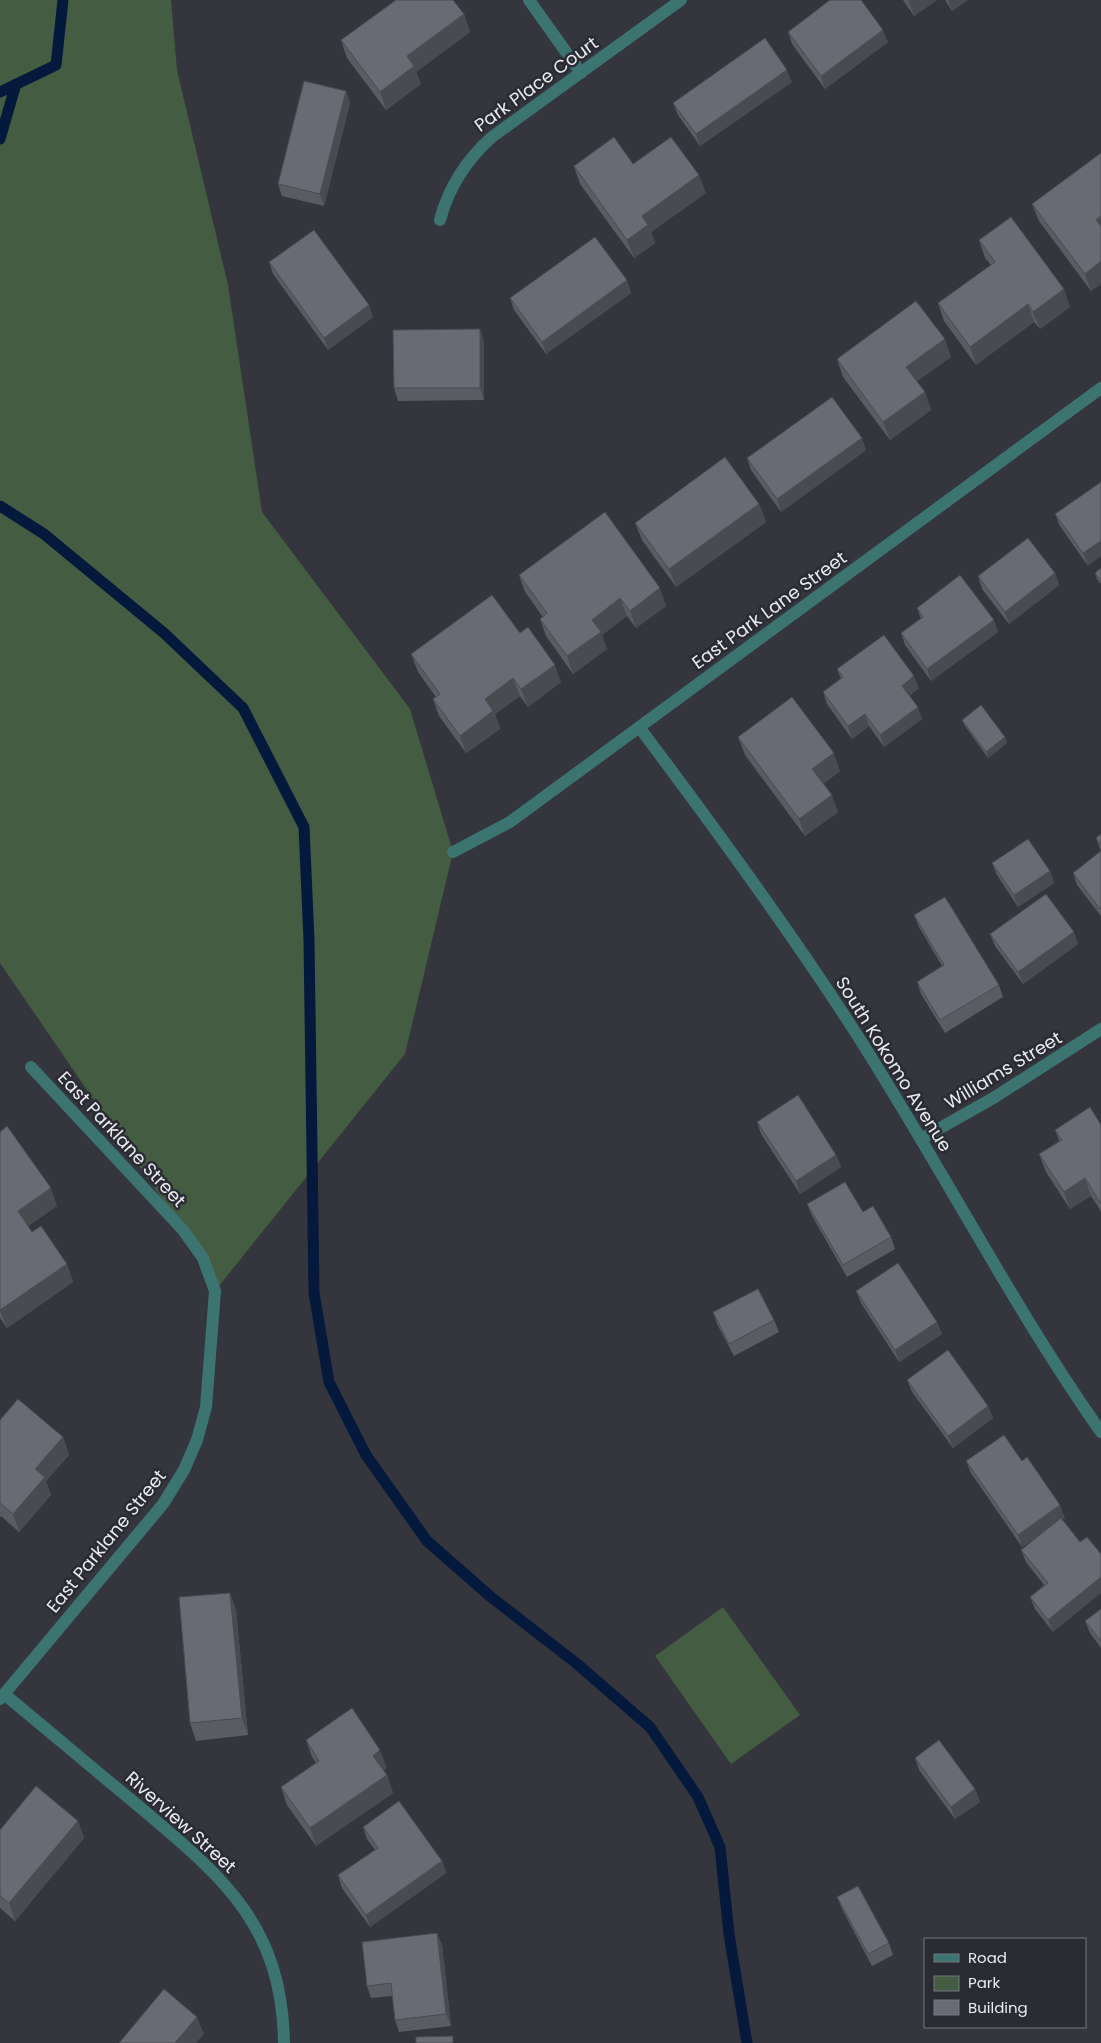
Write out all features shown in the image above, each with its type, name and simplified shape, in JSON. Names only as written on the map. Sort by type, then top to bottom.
[{"type":"street","points":[[528,0],[581,72]]},
{"type":"street","name":"Park Place Court","points":[[440,220],[445,200],[464,165],[476,151],[492,137],[681,0]]},
{"type":"street","name":"East Park Lane Street","points":[[453,852],[510,822],[1101,388]]},
{"type":"street","name":"South Kokomo Avenue","points":[[639,727],[751,877],[851,1025],[921,1140],[1010,1293],[1064,1380],[1101,1432]]},
{"type":"street","name":"Williams Street","points":[[921,1140],[995,1097],[1101,1029]]},
{"type":"street","name":"East Parklane Street","points":[[2,1696],[163,1504],[184,1470],[198,1440],[206,1407],[215,1291],[203,1258],[184,1230],[31,1066]]},
{"type":"street","name":"Riverview Street","points":[[2,1696],[204,1861],[241,1904],[265,1946],[280,1992],[284,2043]]},
{"type":"green space","points":[[0,0],[171,0],[177,70],[228,285],[262,512],[410,709],[453,852],[405,1054],[215,1291],[183,1230],[0,963]]},
{"type":"green space","points":[[723,1607],[800,1715],[731,1764],[655,1656]]},
{"type":"building","points":[[396,0],[453,0],[464,14],[407,56],[414,66],[380,92],[341,40]]},
{"type":"building","points":[[830,0],[861,0],[883,30],[821,76],[788,32]]},
{"type":"building","points":[[765,38],[787,70],[696,134],[673,103]]},
{"type":"building","points":[[304,81],[346,91],[320,194],[278,184]]},
{"type":"building","points":[[614,137],[633,164],[671,137],[699,175],[642,216],[648,225],[627,240],[574,166]]},
{"type":"building","points":[[1101,153],[1101,216],[1096,220],[1101,226],[1101,261],[1085,274],[1032,204]]},
{"type":"building","points":[[1011,217],[1064,289],[1033,312],[1028,304],[970,347],[938,303],[995,262],[979,240]]},
{"type":"building","points":[[314,230],[369,305],[324,338],[269,262]]},
{"type":"building","points":[[595,237],[627,280],[542,342],[510,298]]},
{"type":"building","points":[[916,301],[945,339],[906,367],[925,392],[883,422],[837,359]]},
{"type":"building","points":[[480,329],[480,388],[394,388],[393,330]]},
{"type":"building","points":[[832,397],[862,438],[777,499],[747,458]]},
{"type":"building","points":[[725,457],[759,504],[669,569],[635,523]]},
{"type":"building","points":[[1101,482],[1101,541],[1083,553],[1055,514]]},
{"type":"building","points":[[605,512],[660,588],[630,611],[620,598],[592,620],[601,632],[567,656],[540,619],[547,613],[519,575]]},
{"type":"building","points":[[1028,538],[1055,573],[1005,612],[978,576]]},
{"type":"building","points":[[1101,568],[1101,581],[1095,573]]},
{"type":"building","points":[[960,575],[994,620],[927,669],[901,633],[923,617],[917,608]]},
{"type":"building","points":[[492,595],[520,633],[528,627],[555,665],[521,689],[513,678],[485,699],[493,711],[460,736],[433,699],[440,694],[411,654]]},
{"type":"building","points":[[884,635],[914,676],[902,686],[918,707],[880,735],[865,714],[848,726],[823,692],[843,677],[837,669]]},
{"type":"building","points":[[792,697],[834,753],[812,769],[832,795],[799,819],[738,737]]},
{"type":"building","points":[[981,705],[1005,737],[986,752],[962,720]]},
{"type":"building","points":[[1101,834],[1101,845],[1096,838]]},
{"type":"building","points":[[1028,839],[1050,871],[1014,895],[992,863]]},
{"type":"building","points":[[1101,851],[1101,908],[1100,909],[1073,873]]},
{"type":"building","points":[[1046,894],[1074,932],[1018,972],[990,934]]},
{"type":"building","points":[[945,897],[999,985],[940,1020],[917,982],[944,965],[914,915]]},
{"type":"building","points":[[798,1095],[836,1155],[796,1181],[757,1122]]},
{"type":"building","points":[[1090,1107],[1101,1125],[1101,1204],[1085,1178],[1064,1192],[1039,1154],[1062,1140],[1055,1130]]},
{"type":"building","points":[[7,1126],[51,1188],[18,1211],[32,1232],[41,1226],[67,1264],[0,1310],[0,1132]]},
{"type":"building","points":[[845,1182],[863,1212],[873,1206],[891,1237],[843,1265],[807,1204]]},
{"type":"building","points":[[898,1263],[937,1322],[895,1350],[856,1291]]},
{"type":"building","points":[[758,1289],[774,1320],[729,1344],[713,1312]]},
{"type":"building","points":[[948,1350],[988,1406],[948,1436],[907,1380]]},
{"type":"building","points":[[18,1399],[63,1437],[35,1469],[45,1477],[13,1514],[0,1503],[0,1420]]},
{"type":"building","points":[[1004,1435],[1022,1461],[1027,1457],[1060,1505],[1018,1535],[966,1461]]},
{"type":"building","points":[[1061,1518],[1080,1542],[1087,1537],[1101,1554],[1101,1577],[1048,1620],[1030,1597],[1048,1583],[1021,1550]]},
{"type":"building","points":[[230,1593],[242,1718],[190,1723],[179,1597]]},
{"type":"building","points":[[1101,1609],[1101,1641],[1085,1621]]},
{"type":"building","points":[[352,1708],[380,1750],[373,1756],[387,1775],[310,1828],[281,1787],[319,1761],[306,1740]]},
{"type":"building","points":[[939,1740],[975,1789],[951,1807],[915,1758]]},
{"type":"building","points":[[36,1786],[78,1821],[9,1903],[0,1896],[0,1830]]},
{"type":"building","points":[[399,1801],[442,1861],[366,1915],[338,1875],[378,1848],[363,1827]]},
{"type":"building","points":[[858,1886],[889,1943],[868,1954],[837,1897]]},
{"type":"building","points":[[437,1933],[446,2014],[395,2020],[391,1983],[367,1986],[362,1942]]},
{"type":"building","points":[[164,1989],[197,2017],[175,2043],[119,2043]]},
{"type":"building","points":[[453,2036],[453,2043],[416,2043],[416,2037]]},
{"type":"waterway","points":[[0,92],[56,65],[63,0]]},
{"type":"waterway","points":[[0,139],[16,84]]},
{"type":"waterway","points":[[0,506],[44,534],[164,633],[243,708],[304,827],[309,940],[314,1293],[329,1382],[366,1455],[427,1541],[491,1597],[576,1663],[650,1727],[698,1797],[720,1847],[729,1934],[747,2043]]}]
